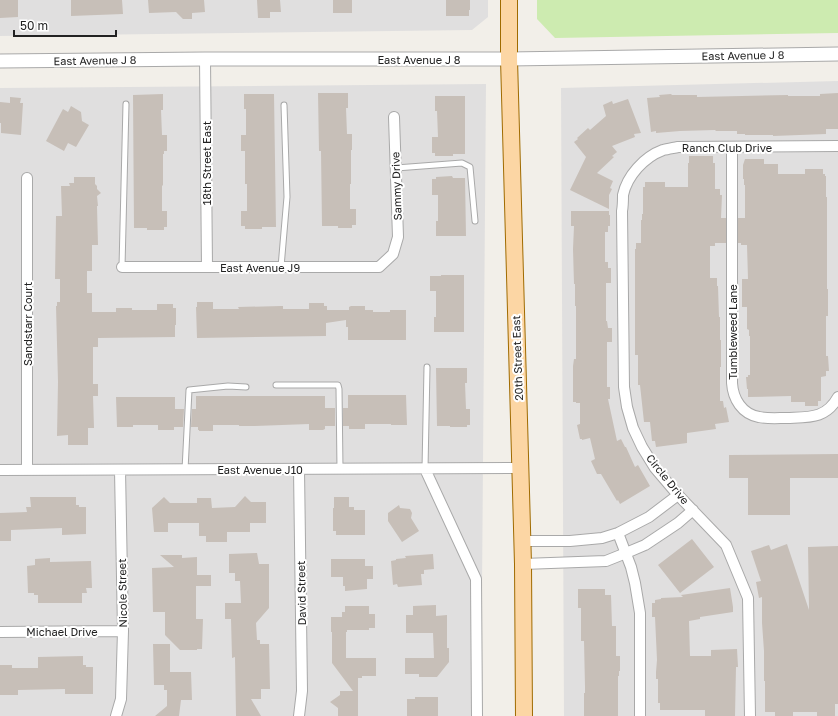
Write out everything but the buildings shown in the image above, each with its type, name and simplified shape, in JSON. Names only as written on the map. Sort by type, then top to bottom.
[{"type":"main road","name":"20th Street East","points":[[509,0],[509,59],[523,541],[524,716]]},
{"type":"street","name":"East Avenue J 8","points":[[0,61],[509,59],[838,54]]},
{"type":"street","name":"18th Street East","points":[[205,59],[207,267]]},
{"type":"street","name":"Sammy Drive","points":[[393,254],[398,237],[394,117]]},
{"type":"street","name":"Ranch Club Drive","points":[[628,181],[637,168],[649,158],[662,151],[678,147],[838,146]]},
{"type":"street","name":"Tumbleweed Lane","points":[[732,147],[732,383],[734,396],[746,412],[766,418],[817,416],[830,409],[838,397]]},
{"type":"street","name":"Sandstarr Court","points":[[28,178],[28,470]]},
{"type":"street","name":"Circle Drive","points":[[628,181],[622,211],[624,387],[627,407],[633,428],[642,447],[655,468],[678,495],[726,545],[748,598],[750,716]]},
{"type":"street","name":"East Avenue J9","points":[[122,267],[379,267],[393,254]]},
{"type":"street","name":"East Avenue J10","points":[[0,470],[520,468]]},
{"type":"street","name":"David Street","points":[[299,469],[302,691],[299,716]]},
{"type":"street","points":[[425,469],[476,579],[477,716]]},
{"type":"street","name":"Nicole Street","points":[[116,716],[121,699],[123,631],[120,470]]},
{"type":"street","points":[[523,541],[570,541],[602,538],[618,533],[649,517],[678,495]]},
{"type":"street","points":[[523,564],[606,561],[645,545],[693,510]]},
{"type":"street","points":[[618,533],[635,583],[640,613],[640,716]]},
{"type":"street","name":"Michael Drive","points":[[0,632],[123,631]]},
{"type":"lane","points":[[122,267],[126,104]]},
{"type":"lane","points":[[281,267],[287,198],[284,105]]},
{"type":"lane","points":[[396,168],[462,163],[470,167],[475,221]]},
{"type":"lane","points":[[425,469],[427,367]]},
{"type":"lane","points":[[276,385],[338,386],[340,469]]},
{"type":"lane","points":[[185,470],[189,390],[228,386],[246,387]]},
{"type":"shaded area","points":[[0,0],[488,0],[488,17],[472,30],[0,36]]},
{"type":"shaded area","points":[[838,81],[838,716],[564,716],[561,88]]},
{"type":"shaded area","points":[[486,84],[481,716],[0,716],[0,88]]},
{"type":"green space","points":[[537,0],[838,0],[838,33],[555,38],[537,19]]}]
